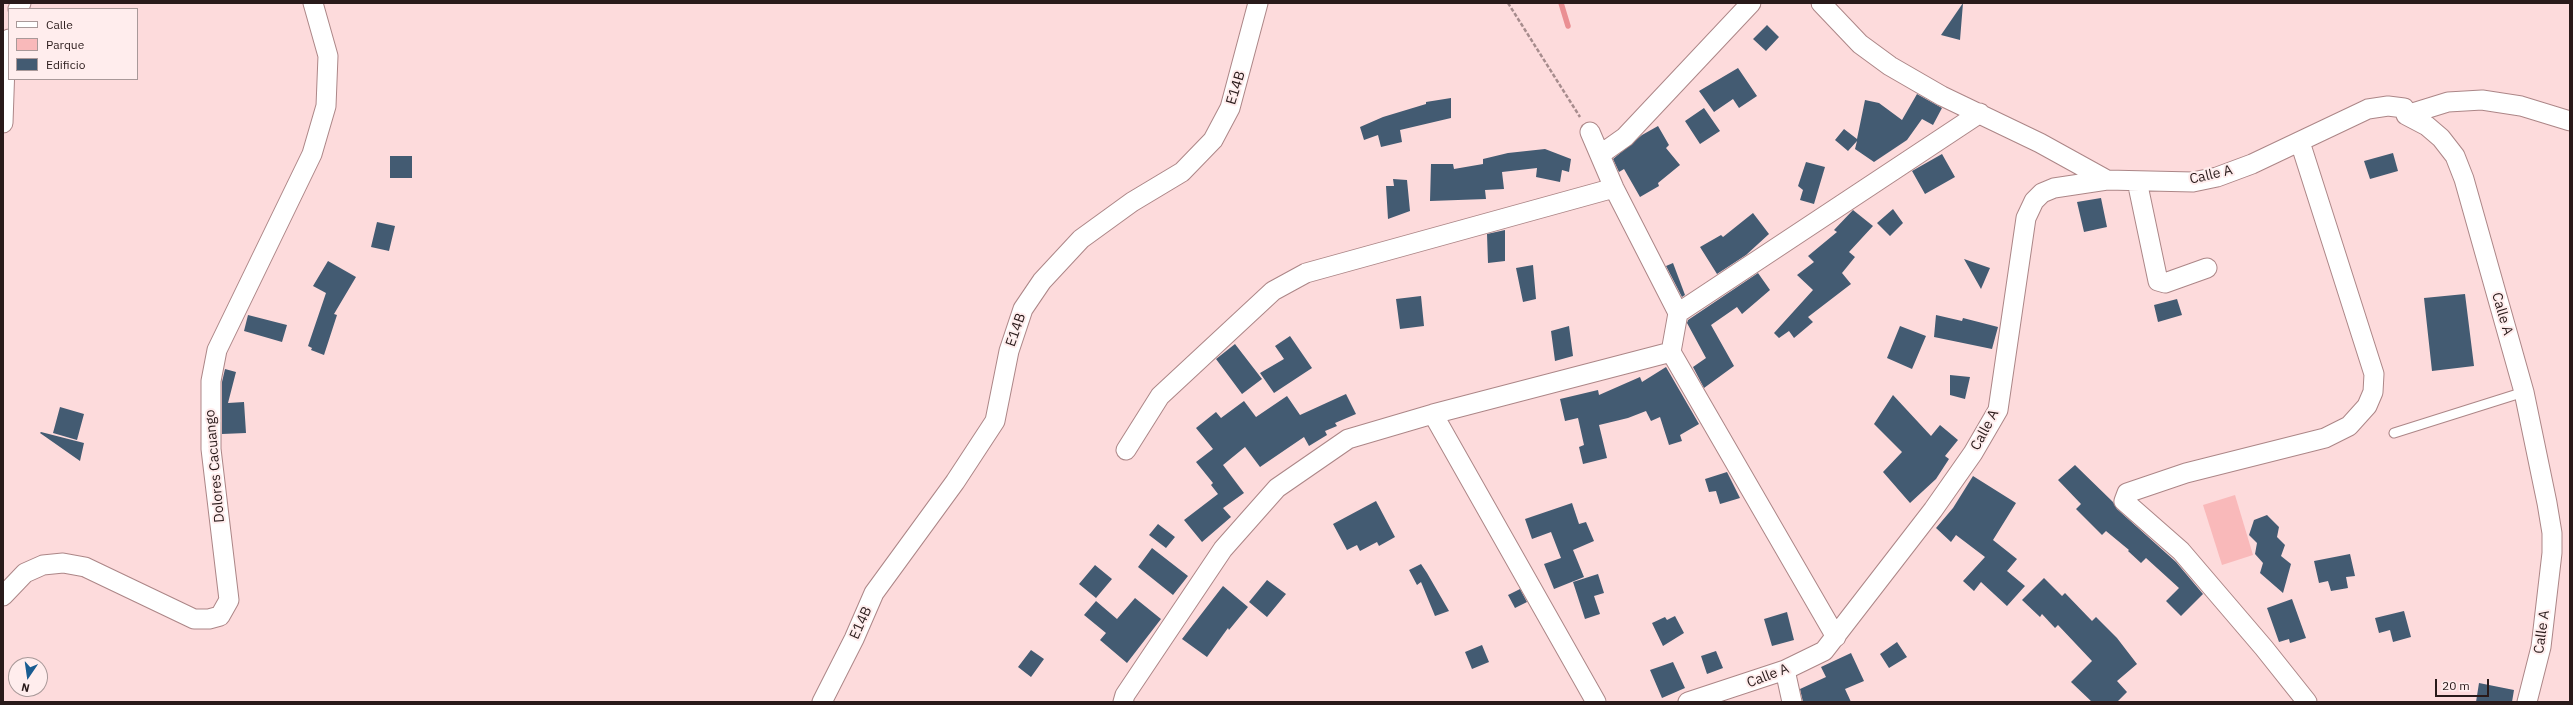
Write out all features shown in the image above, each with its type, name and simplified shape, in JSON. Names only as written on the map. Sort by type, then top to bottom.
[{"type":"street","name":"Dolores Cacuango","points":[[3,596],[25,573],[43,565],[63,563],[85,567],[194,619],[209,619],[220,616],[229,600],[211,449],[211,381],[217,350],[312,154],[326,106],[328,56],[313,3]]},
{"type":"street","name":"E14B","points":[[822,702],[854,639],[874,593],[956,482],[995,421],[1008,351],[1023,309],[1042,281],[1082,239],[1132,202],[1182,172],[1213,140],[1230,108],[1258,3]]},
{"type":"street","points":[[1601,154],[1625,137],[1751,3]]},
{"type":"street","points":[[1821,3],[1860,44],[1890,66],[1942,96],[2040,143],[2107,180]]},
{"type":"street","points":[[3,123],[5,65],[8,46]]},
{"type":"street","points":[[2406,115],[2448,102],[2482,100],[2521,106],[2570,121]]},
{"type":"street","name":"Calle A","points":[[1688,702],[1784,670],[1824,651],[1836,638],[1933,510],[1973,454],[1998,410],[2026,218],[2034,201],[2042,193],[2054,188],[2107,180],[2193,182],[2217,177],[2300,142],[2368,109],[2388,106],[2404,108],[2406,115],[2427,126],[2441,138],[2455,156],[2460,167],[2524,392],[2552,532],[2552,553],[2541,647],[2526,702]]},
{"type":"street","points":[[1678,313],[1980,113]]},
{"type":"street","points":[[1590,132],[1601,154],[1614,188],[1678,313],[1671,352],[1836,638]]},
{"type":"street","points":[[2300,142],[2374,374],[2373,392],[2367,406],[2349,426],[2325,438],[2186,473],[2127,493],[2124,501],[2180,552],[2264,648],[2307,702]]},
{"type":"street","points":[[2137,181],[2158,281],[2165,283],[2207,268]]},
{"type":"street","points":[[1126,450],[1160,396],[1273,291],[1306,273],[1614,188]]},
{"type":"street","points":[[1122,700],[1223,548],[1277,488],[1348,439],[1433,414],[1671,352]]},
{"type":"street","points":[[1433,414],[1596,702]]},
{"type":"street","points":[[1784,670],[1792,702]]},
{"type":"lane","points":[[2394,433],[2524,392]]},
{"type":"path","points":[[1508,3],[1590,132]]},
{"type":"green space","points":[[2235,495],[2253,555],[2222,565],[2203,505]]},
{"type":"building","points":[[1963,3],[1960,40],[1941,35]]},
{"type":"building","points":[[1767,25],[1779,37],[1766,51],[1753,39]]},
{"type":"building","points":[[1738,68],[1757,96],[1739,108],[1733,99],[1714,112],[1699,91]]},
{"type":"building","points":[[1917,94],[1942,108],[1933,125],[1922,119],[1907,140],[1874,162],[1855,149],[1857,141],[1848,151],[1835,140],[1844,129],[1857,139],[1865,100],[1879,103],[1902,120]]},
{"type":"building","points":[[1451,98],[1451,118],[1400,130],[1402,142],[1381,147],[1378,135],[1364,140],[1360,127],[1383,117],[1426,104],[1426,102]]},
{"type":"building","points":[[1704,108],[1720,131],[1700,144],[1685,121]]},
{"type":"building","points":[[1658,126],[1669,145],[1666,148],[1680,165],[1658,183],[1659,186],[1640,197],[1624,169],[1619,172],[1613,159],[1642,135]]},
{"type":"building","points":[[1545,149],[1571,159],[1569,172],[1562,170],[1560,182],[1536,177],[1537,168],[1502,172],[1504,189],[1485,190],[1486,199],[1430,201],[1431,164],[1453,164],[1454,169],[1483,164],[1483,159],[1508,153]]},
{"type":"building","points":[[2393,153],[2398,171],[2370,179],[2364,161]]},
{"type":"building","points":[[1942,154],[1955,177],[1925,194],[1912,171]]},
{"type":"building","points":[[390,156],[412,156],[412,178],[390,178]]},
{"type":"building","points":[[1806,162],[1825,167],[1814,204],[1800,200],[1803,190],[1798,186]]},
{"type":"building","points":[[1393,179],[1407,180],[1410,211],[1388,219],[1386,186],[1394,186]]},
{"type":"building","points":[[2101,198],[2107,227],[2084,232],[2077,202]]},
{"type":"building","points":[[1893,209],[1903,223],[1890,236],[1877,223]]},
{"type":"building","points":[[1853,210],[1873,226],[1849,252],[1855,257],[1842,273],[1851,284],[1808,317],[1813,322],[1794,338],[1789,331],[1779,338],[1774,333],[1813,290],[1797,275],[1814,262],[1808,256],[1837,232],[1834,230]]},
{"type":"building","points":[[1753,213],[1769,234],[1746,255],[1717,274],[1700,247],[1721,235],[1723,237]]},
{"type":"building","points":[[377,222],[395,226],[389,251],[371,247]]},
{"type":"building","points":[[1505,230],[1505,261],[1488,263],[1487,234]]},
{"type":"building","points":[[1964,259],[1990,268],[1981,289]]},
{"type":"building","points":[[328,261],[356,277],[334,314],[337,315],[324,355],[311,350],[312,348],[308,346],[326,293],[313,286]]},
{"type":"building","points":[[1673,263],[1685,295],[1682,297],[1666,266]]},
{"type":"building","points":[[1533,265],[1536,299],[1523,302],[1516,268]]},
{"type":"building","points":[[1758,273],[1770,290],[1742,314],[1737,307],[1711,325],[1734,366],[1704,388],[1693,367],[1706,358],[1687,323],[1688,320]]},
{"type":"building","points":[[2465,294],[2474,366],[2432,371],[2424,298]]},
{"type":"building","points":[[1421,296],[1424,326],[1400,329],[1396,299]]},
{"type":"building","points":[[2177,299],[2182,315],[2158,322],[2154,305]]},
{"type":"building","points":[[248,315],[287,325],[282,342],[244,331]]},
{"type":"building","points":[[1936,315],[1962,321],[1963,318],[1998,327],[1992,349],[1934,337]]},
{"type":"building","points":[[1569,326],[1573,356],[1555,361],[1551,331]]},
{"type":"building","points":[[1900,326],[1926,336],[1912,369],[1887,358]]},
{"type":"building","points":[[1290,336],[1312,368],[1274,393],[1260,373],[1284,359],[1275,346]]},
{"type":"building","points":[[1235,344],[1262,379],[1242,394],[1216,359]]},
{"type":"building","points":[[1666,367],[1699,424],[1680,435],[1682,441],[1669,445],[1660,417],[1651,421],[1646,411],[1628,418],[1599,425],[1607,458],[1583,464],[1579,447],[1584,445],[1578,418],[1565,421],[1560,399],[1598,390],[1599,395],[1640,377],[1642,382]]},
{"type":"building","points":[[225,369],[236,372],[228,403],[244,402],[246,433],[222,434],[222,382]]},
{"type":"building","points":[[1950,375],[1970,377],[1965,399],[1950,395]]},
{"type":"building","points":[[1346,394],[1356,414],[1335,423],[1337,426],[1325,431],[1327,435],[1309,446],[1304,437],[1260,467],[1245,447],[1223,465],[1244,493],[1223,508],[1231,517],[1202,542],[1184,520],[1218,494],[1211,485],[1213,483],[1196,462],[1213,449],[1196,428],[1216,412],[1221,418],[1244,401],[1256,417],[1287,396],[1300,415]]},
{"type":"building","points":[[1893,395],[1931,436],[1940,425],[1958,440],[1945,456],[1949,459],[1936,479],[1910,503],[1883,472],[1902,452],[1874,424]]},
{"type":"building","points":[[60,407],[84,414],[77,440],[53,433]]},
{"type":"building","points":[[40,433],[84,443],[80,461]]},
{"type":"building","points":[[2075,465],[2113,502],[2117,509],[2176,562],[2203,594],[2181,616],[2166,601],[2179,588],[2146,558],[2141,563],[2128,551],[2129,550],[2106,531],[2102,535],[2076,509],[2081,504],[2058,480]]},
{"type":"building","points":[[1727,472],[1740,498],[1720,504],[1716,491],[1709,492],[1705,479]]},
{"type":"building","points":[[1973,476],[2016,503],[1993,540],[2017,559],[2007,571],[2025,586],[2007,606],[1981,582],[1974,591],[1963,581],[1985,557],[1956,535],[1951,542],[1936,528],[1953,508]]},
{"type":"building","points":[[1376,501],[1395,537],[1379,546],[1377,542],[1360,551],[1357,545],[1347,550],[1333,524]]},
{"type":"building","points":[[1572,503],[1579,524],[1586,522],[1594,541],[1573,550],[1584,577],[1554,589],[1544,564],[1561,558],[1551,532],[1532,539],[1525,519]]},
{"type":"building","points":[[2267,515],[2279,527],[2277,537],[2285,545],[2281,556],[2291,564],[2283,593],[2260,573],[2263,563],[2255,554],[2257,543],[2249,535],[2254,520]]},
{"type":"building","points":[[1158,524],[1175,537],[1166,548],[1149,535]]},
{"type":"building","points":[[1152,548],[1188,576],[1173,595],[1138,567]]},
{"type":"building","points":[[2350,554],[2355,576],[2346,577],[2348,588],[2331,591],[2328,581],[2319,583],[2314,561]]},
{"type":"building","points":[[1421,564],[1449,611],[1435,616],[1421,582],[1417,585],[1409,570]]},
{"type":"building","points":[[1095,565],[1112,579],[1096,598],[1079,584]]},
{"type":"building","points":[[1598,574],[1604,593],[1594,596],[1600,614],[1585,619],[1573,582]]},
{"type":"building","points":[[2044,578],[2062,596],[2065,593],[2092,621],[2096,617],[2117,638],[2137,664],[2117,681],[2127,692],[2117,702],[2092,702],[2071,682],[2092,661],[2058,625],[2055,628],[2042,614],[2040,617],[2022,600]]},
{"type":"building","points":[[1267,580],[1286,594],[1267,617],[1249,602]]},
{"type":"building","points":[[1223,586],[1248,607],[1229,630],[1228,628],[1207,657],[1182,639]]},
{"type":"building","points":[[1520,589],[1527,602],[1515,608],[1508,595]]},
{"type":"building","points":[[1135,598],[1161,619],[1127,663],[1100,640],[1106,633],[1084,615],[1096,601],[1117,619]]},
{"type":"building","points":[[2292,599],[2306,638],[2290,643],[2289,639],[2279,642],[2267,608]]},
{"type":"building","points":[[2404,611],[2411,637],[2393,642],[2390,630],[2379,633],[2375,618]]},
{"type":"building","points":[[1787,612],[1794,640],[1772,646],[1764,619]]},
{"type":"building","points":[[1675,616],[1684,633],[1663,646],[1652,623],[1665,617],[1667,620]]},
{"type":"building","points":[[1897,642],[1907,657],[1889,668],[1880,654]]},
{"type":"building","points":[[1482,645],[1489,662],[1472,669],[1465,652]]},
{"type":"building","points":[[1031,650],[1044,659],[1031,677],[1018,667]]},
{"type":"building","points":[[1716,651],[1723,668],[1707,674],[1701,656]]},
{"type":"building","points":[[1851,653],[1864,681],[1845,689],[1851,702],[1803,702],[1800,689],[1826,677],[1821,667]]},
{"type":"building","points":[[1673,662],[1685,688],[1662,698],[1650,670]]},
{"type":"building","points":[[2479,683],[2514,690],[2512,702],[2476,702]]},
{"type":"waterway","points":[[1561,3],[1568,26]]}]
